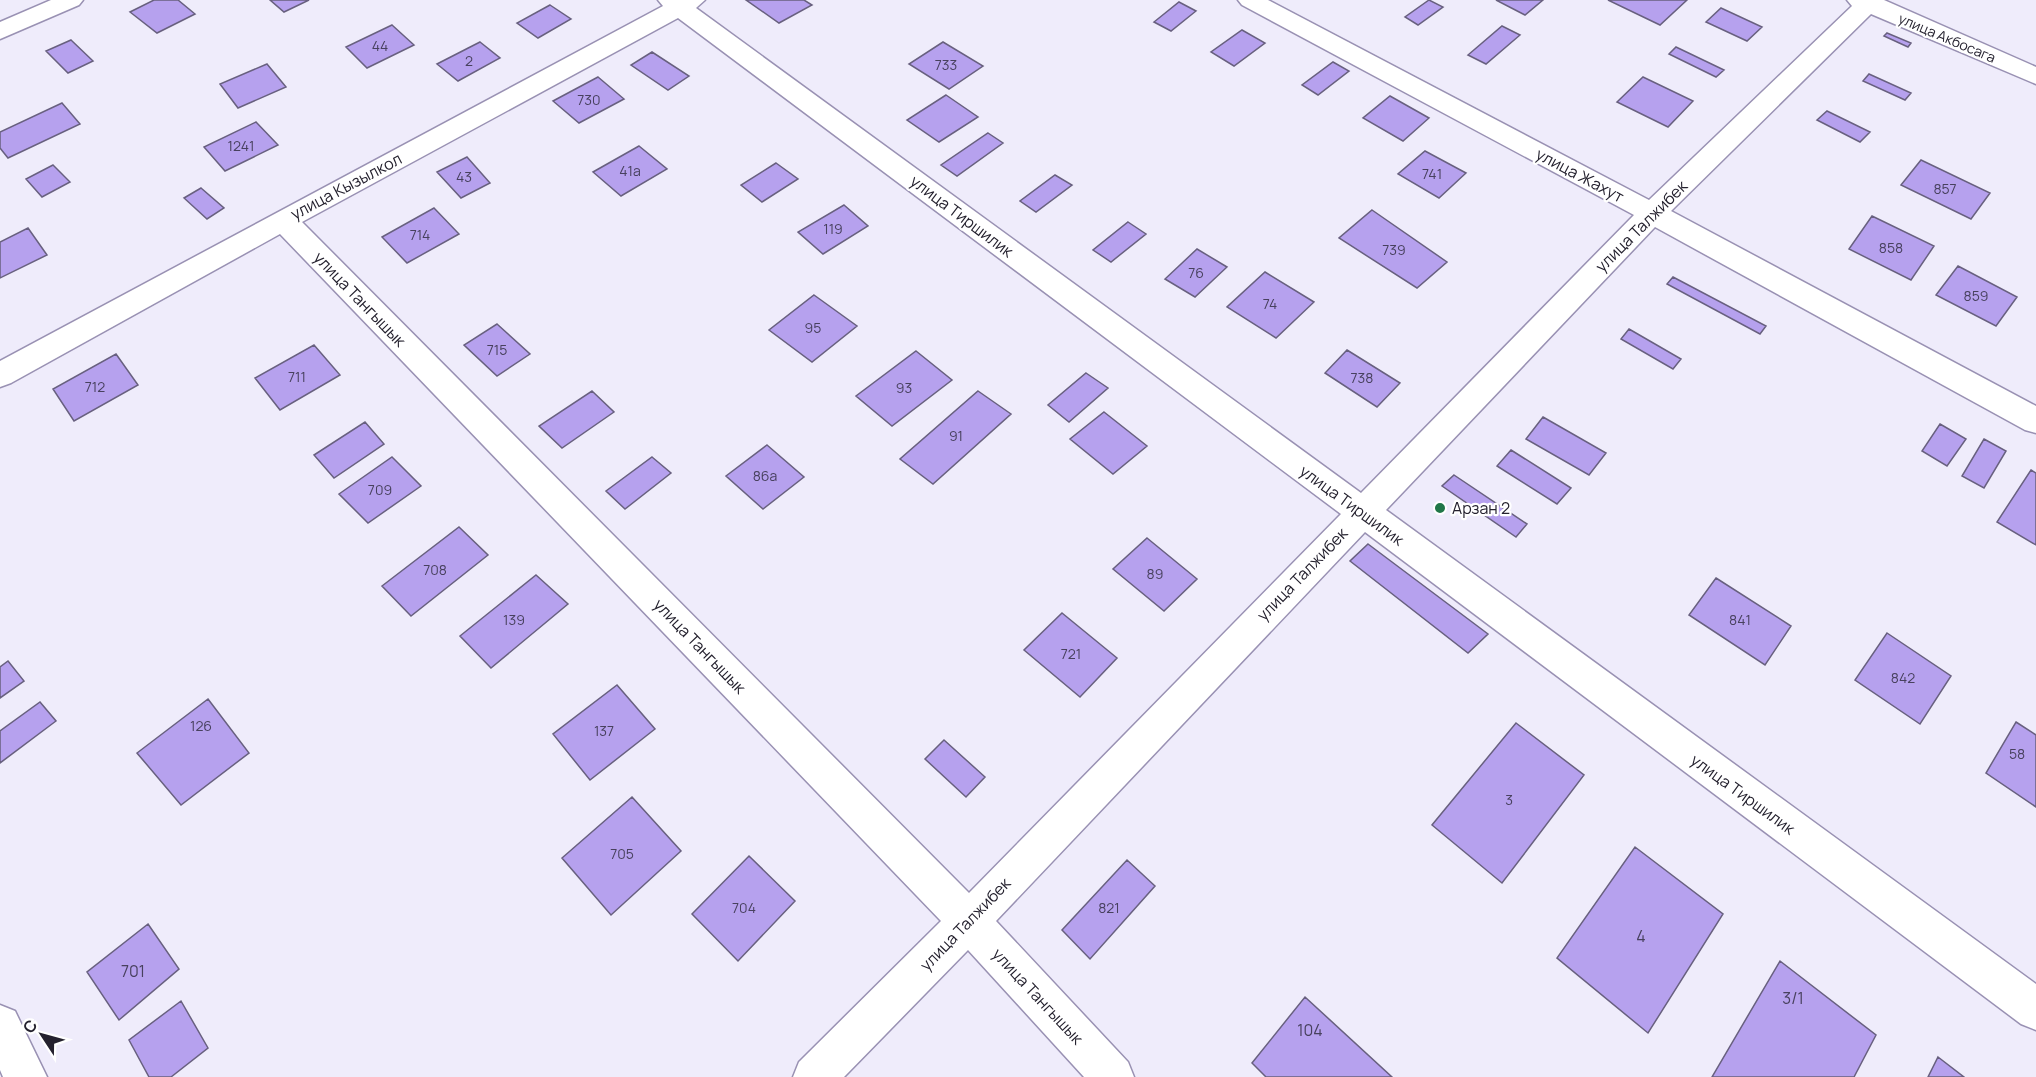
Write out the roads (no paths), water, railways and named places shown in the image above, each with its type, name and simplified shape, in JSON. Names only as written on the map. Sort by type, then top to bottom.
[{"type":"street","points":[[0,31],[71,0]]},
{"type":"street","name":"улица Жахут","points":[[1250,0],[1652,213],[2036,421]]},
{"type":"street","name":"улица Талжибек","points":[[814,1077],[969,921],[1652,213],[1866,1]]},
{"type":"street","name":"улица Акбосага","points":[[1866,1],[2036,75]]},
{"type":"street","name":"улица Кызылкол","points":[[0,375],[681,2]]},
{"type":"street","name":"улица Тиршилик","points":[[681,2],[1362,513],[2036,1009]]},
{"type":"street","name":"улица Тангышык","points":[[283,220],[969,921],[1113,1077]]},
{"type":"street","points":[[0,1026],[26,1077]]},
{"type":"place","name":"Арзан 2","points":[[1440,508]]}]
